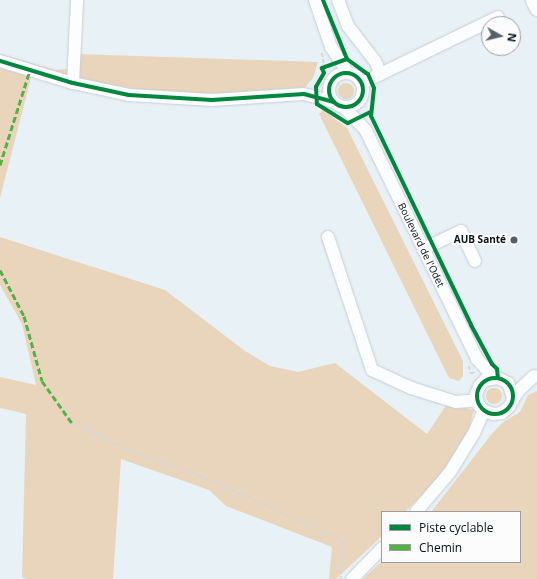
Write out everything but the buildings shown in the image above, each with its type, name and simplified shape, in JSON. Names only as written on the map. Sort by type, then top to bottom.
[{"type":"main road","points":[[533,0],[537,8]]},
{"type":"street","points":[[73,83],[77,0]]},
{"type":"street","name":"Boulevard de l'Odet","points":[[315,0],[331,47],[348,73],[356,76],[362,83],[364,92],[360,100],[366,131],[423,249],[477,360],[498,378]]},
{"type":"street","points":[[338,0],[348,26],[375,61],[381,74]]},
{"type":"street","points":[[362,83],[481,25]]},
{"type":"street","name":"Boulevard de l'Odet","points":[[331,47],[330,76],[339,105],[366,131]]},
{"type":"street","points":[[0,61],[73,83],[129,95],[205,100],[304,94],[339,105],[353,106],[360,100]]},
{"type":"street","points":[[304,94],[330,76],[348,73]]},
{"type":"street","points":[[423,249],[461,231],[475,261]]},
{"type":"street","points":[[328,237],[372,370],[411,388],[456,402],[477,400]]},
{"type":"street","name":"Boulevard de l'Odet","points":[[477,360],[478,387]]},
{"type":"street","points":[[536,375],[513,398],[509,407],[502,413],[492,414],[484,411],[477,400],[478,387],[485,380],[536,375]]},
{"type":"street","points":[[498,378],[511,387],[513,398]]},
{"type":"street","points":[[417,511],[450,472],[474,433],[484,411]]},
{"type":"street","points":[[352,579],[381,549]]},
{"type":"path","points":[[72,423],[138,454],[198,475],[343,540],[341,579]]},
{"type":"shaded area","points":[[0,54],[55,70],[79,68],[78,54],[318,62],[313,78],[302,91],[173,94],[32,74],[0,198]]},
{"type":"shaded area","points":[[346,83],[352,85],[354,91],[352,97],[346,99],[340,97],[338,91],[340,85]]},
{"type":"shaded area","points":[[323,110],[347,128],[463,361],[463,376],[459,381],[449,378],[319,114]]},
{"type":"shaded area","points":[[0,237],[165,290],[245,351],[270,366],[298,372],[335,363],[427,434],[447,404],[474,410],[469,429],[445,471],[406,511],[381,511],[381,537],[336,579],[329,579],[332,547],[226,506],[209,490],[121,459],[113,579],[26,579],[22,577],[26,414],[0,408],[0,377],[36,385],[22,324],[0,285]]},
{"type":"shaded area","points":[[494,388],[500,390],[502,396],[500,402],[494,404],[488,402],[486,396],[488,390]]},
{"type":"shaded area","points":[[537,391],[537,579],[363,579],[381,562],[521,563],[521,511],[432,511],[491,435],[502,423],[520,412],[528,395]]},
{"type":"marked path","points":[[0,165],[30,70]]},
{"type":"marked path","points":[[0,270],[24,316],[42,381],[72,423]]},
{"type":"cycle path","points":[[323,0],[347,59],[368,74],[374,88],[371,116],[471,325],[492,364],[497,369],[498,378]]},
{"type":"cycle path","points":[[347,59],[322,68],[324,73],[316,87],[317,104],[348,123],[371,112]]},
{"type":"cycle path","points":[[0,61],[73,83],[129,95],[212,100],[304,94],[334,102]]},
{"type":"cycle path","points":[[343,73],[349,73],[353,74],[360,80],[363,90],[362,97],[356,104],[349,107],[343,107],[339,106],[332,100],[329,93],[329,87],[330,83],[336,76],[343,73]]},
{"type":"cycle path","points":[[499,378],[508,383],[512,389],[513,396],[512,403],[508,409],[499,414],[491,414],[482,409],[478,403],[477,392],[482,383],[488,379],[499,378]]},
{"type":"place","name":"AUB Santé","points":[[514,240]]}]
